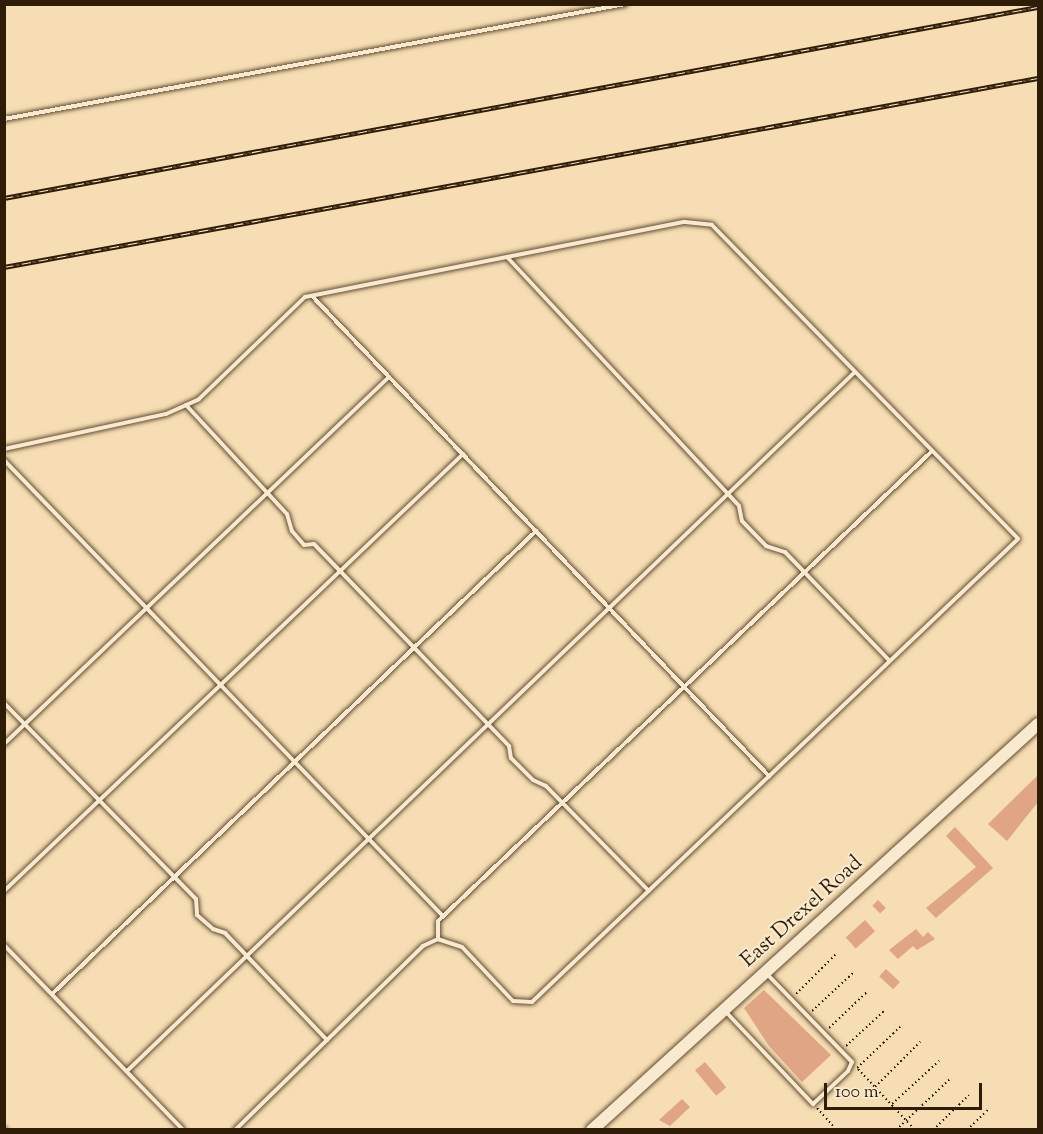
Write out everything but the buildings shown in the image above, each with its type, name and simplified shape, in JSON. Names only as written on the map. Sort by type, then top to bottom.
[{"type":"street","name":"East Drexel Road","points":[[592,1130],[1038,724]]},
{"type":"lane","points":[[4,120],[625,4]]},
{"type":"lane","points":[[4,449],[166,414],[199,399],[305,297],[685,222],[712,225],[1018,539],[532,1002],[513,1002],[462,947],[438,939],[423,946],[235,1130]]},
{"type":"lane","points":[[507,257],[739,506],[742,521],[766,546],[785,552],[890,661]]},
{"type":"lane","points":[[312,296],[769,776]]},
{"type":"lane","points":[[127,1071],[855,372]]},
{"type":"lane","points":[[4,744],[389,377]]},
{"type":"lane","points":[[186,405],[288,514],[292,531],[304,545],[314,544],[509,746],[511,758],[562,802],[649,891]]},
{"type":"lane","points":[[438,939],[438,921],[443,916],[932,451]]},
{"type":"lane","points":[[4,891],[463,454]]},
{"type":"lane","points":[[4,460],[443,916]]},
{"type":"lane","points":[[52,994],[536,531]]},
{"type":"lane","points":[[4,703],[196,898],[197,915],[213,929],[225,933],[327,1040]]},
{"type":"lane","points":[[4,945],[183,1130]]},
{"type":"lane","points":[[724,1010],[813,1104],[848,1071],[852,1062],[766,972]]},
{"type":"path","points":[[791,999],[837,953]]},
{"type":"path","points":[[807,1015],[854,972]]},
{"type":"path","points":[[824,1033],[868,991]]},
{"type":"path","points":[[841,1051],[884,1011]]},
{"type":"path","points":[[857,1068],[901,1026]]},
{"type":"path","points":[[875,1087],[920,1042]]},
{"type":"path","points":[[891,1105],[939,1061]]},
{"type":"path","points":[[852,1062],[915,1130]]},
{"type":"path","points":[[896,1130],[951,1078]]},
{"type":"path","points":[[933,1130],[969,1095]]},
{"type":"path","points":[[813,1104],[837,1130]]},
{"type":"path","points":[[967,1130],[988,1110]]},
{"type":"railway","points":[[4,198],[1038,7]]},
{"type":"railway","points":[[4,267],[1038,78]]}]
